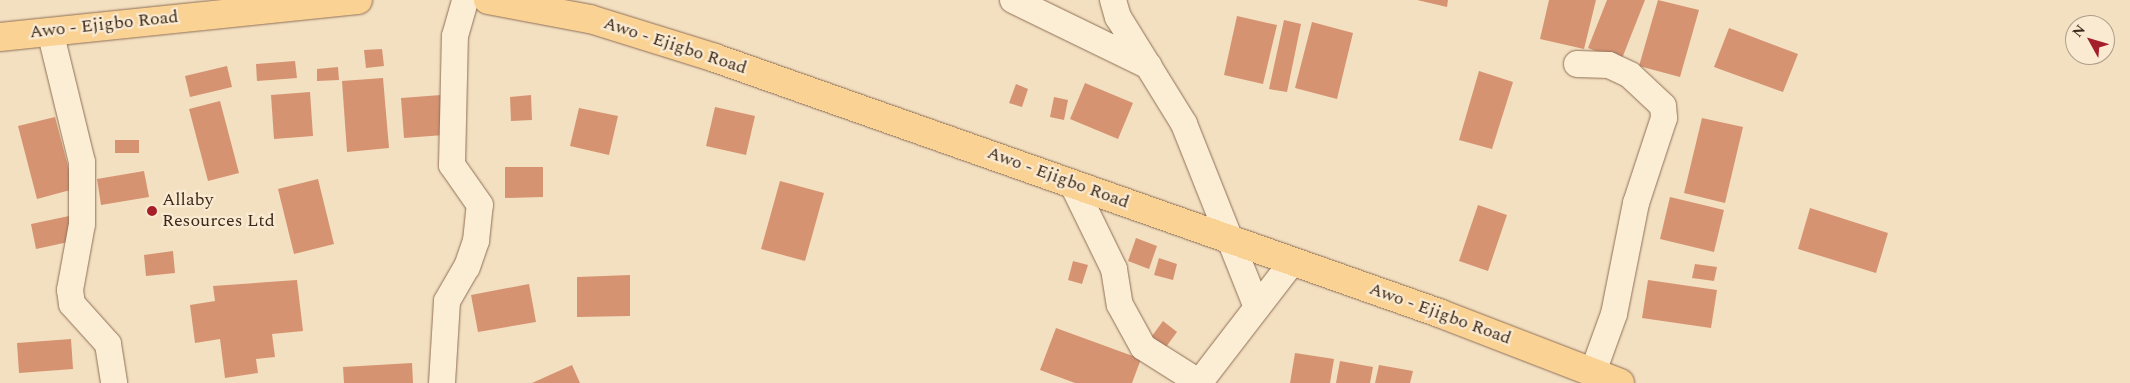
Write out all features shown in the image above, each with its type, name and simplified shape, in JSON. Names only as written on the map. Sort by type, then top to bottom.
[{"type":"main road","name":"Awo - Ejigbo Road","points":[[0,37],[358,0]]},
{"type":"main road","name":"Awo - Ejigbo Road","points":[[488,0],[590,19],[706,55],[1293,261],[1612,380]]},
{"type":"street","points":[[442,383],[447,301],[467,266],[476,241],[480,205],[452,166],[454,36],[465,0]]},
{"type":"street","points":[[1013,0],[1149,66]]},
{"type":"street","points":[[1113,0],[1118,17],[1184,124],[1257,307]]},
{"type":"street","points":[[50,31],[82,162],[82,224],[70,290],[72,304],[108,344],[114,383]]},
{"type":"street","points":[[1577,64],[1609,65],[1630,75],[1663,106],[1664,118],[1636,203],[1614,314],[1612,380]]},
{"type":"street","points":[[1072,183],[1114,269],[1120,305],[1143,347],[1200,383],[1293,261]]},
{"type":"building","points":[[1417,0],[1448,0],[1447,7]]},
{"type":"building","points":[[1549,0],[1596,0],[1584,49],[1540,39]]},
{"type":"building","points":[[1607,0],[1645,0],[1621,61],[1588,48]]},
{"type":"building","points":[[1658,0],[1699,10],[1680,77],[1639,66]]},
{"type":"building","points":[[1237,16],[1277,25],[1263,84],[1224,75]]},
{"type":"building","points":[[1284,20],[1301,24],[1287,92],[1269,89]]},
{"type":"building","points":[[1312,22],[1353,33],[1337,99],[1295,88]]},
{"type":"building","points":[[1729,28],[1798,54],[1783,92],[1714,67]]},
{"type":"building","points":[[382,49],[384,66],[366,68],[364,50]]},
{"type":"building","points":[[295,61],[297,78],[257,81],[256,64]]},
{"type":"building","points":[[227,66],[232,87],[190,97],[185,76]]},
{"type":"building","points":[[338,67],[339,80],[317,81],[317,69]]},
{"type":"building","points":[[1479,71],[1513,82],[1492,149],[1459,140]]},
{"type":"building","points":[[383,78],[389,148],[347,152],[342,81]]},
{"type":"building","points":[[1085,83],[1133,103],[1118,139],[1070,119]]},
{"type":"building","points":[[1016,84],[1028,89],[1022,107],[1009,103]]},
{"type":"building","points":[[310,92],[313,136],[274,139],[271,95]]},
{"type":"building","points":[[441,95],[444,135],[404,138],[401,98]]},
{"type":"building","points":[[531,95],[532,120],[511,121],[510,97]]},
{"type":"building","points":[[1054,97],[1068,100],[1064,120],[1050,117]]},
{"type":"building","points":[[220,101],[239,173],[208,181],[189,109]]},
{"type":"building","points":[[715,107],[755,116],[746,155],[706,146]]},
{"type":"building","points":[[579,108],[618,116],[609,155],[570,146]]},
{"type":"building","points":[[55,117],[74,189],[37,199],[18,126]]},
{"type":"building","points":[[1702,118],[1743,127],[1725,203],[1684,193]]},
{"type":"building","points":[[115,140],[139,140],[139,153],[115,153]]},
{"type":"building","points":[[505,167],[543,167],[543,197],[505,198]]},
{"type":"building","points":[[144,171],[149,197],[101,205],[97,179]]},
{"type":"building","points":[[318,179],[334,244],[294,254],[278,189]]},
{"type":"building","points":[[780,181],[824,193],[805,261],[761,249]]},
{"type":"building","points":[[1670,197],[1724,210],[1714,252],[1660,239]]},
{"type":"building","points":[[1478,205],[1507,215],[1488,271],[1459,261]]},
{"type":"building","points":[[1810,208],[1888,233],[1876,273],[1798,249]]},
{"type":"building","points":[[69,216],[73,241],[36,249],[31,224]]},
{"type":"building","points":[[1136,238],[1157,246],[1149,269],[1128,261]]},
{"type":"building","points":[[173,251],[175,273],[146,276],[144,255]]},
{"type":"building","points":[[1159,258],[1177,264],[1173,280],[1154,275]]},
{"type":"building","points":[[1073,261],[1088,265],[1082,284],[1068,280]]},
{"type":"building","points":[[1695,264],[1717,267],[1714,281],[1692,278]]},
{"type":"building","points":[[630,275],[630,316],[577,317],[577,277]]},
{"type":"building","points":[[297,280],[303,331],[272,334],[275,357],[256,359],[258,373],[225,378],[220,339],[195,343],[190,305],[215,301],[213,286]]},
{"type":"building","points":[[1648,280],[1717,290],[1711,328],[1642,318]]},
{"type":"building","points":[[529,284],[536,322],[478,332],[471,295]]},
{"type":"building","points":[[1163,321],[1177,332],[1163,351],[1149,340]]},
{"type":"building","points":[[1056,328],[1141,359],[1132,383],[1075,383],[1040,370]]},
{"type":"building","points":[[71,339],[73,369],[19,373],[17,343]]},
{"type":"building","points":[[1295,353],[1334,359],[1330,383],[1290,383]]},
{"type":"building","points":[[1340,361],[1373,367],[1370,383],[1336,383]]},
{"type":"building","points":[[412,363],[413,383],[344,383],[343,367]]},
{"type":"building","points":[[572,365],[580,383],[532,383]]},
{"type":"building","points":[[1379,365],[1413,371],[1410,383],[1375,383]]},
{"type":"place","name":"Allaby Resources Ltd","points":[[152,211]]}]
